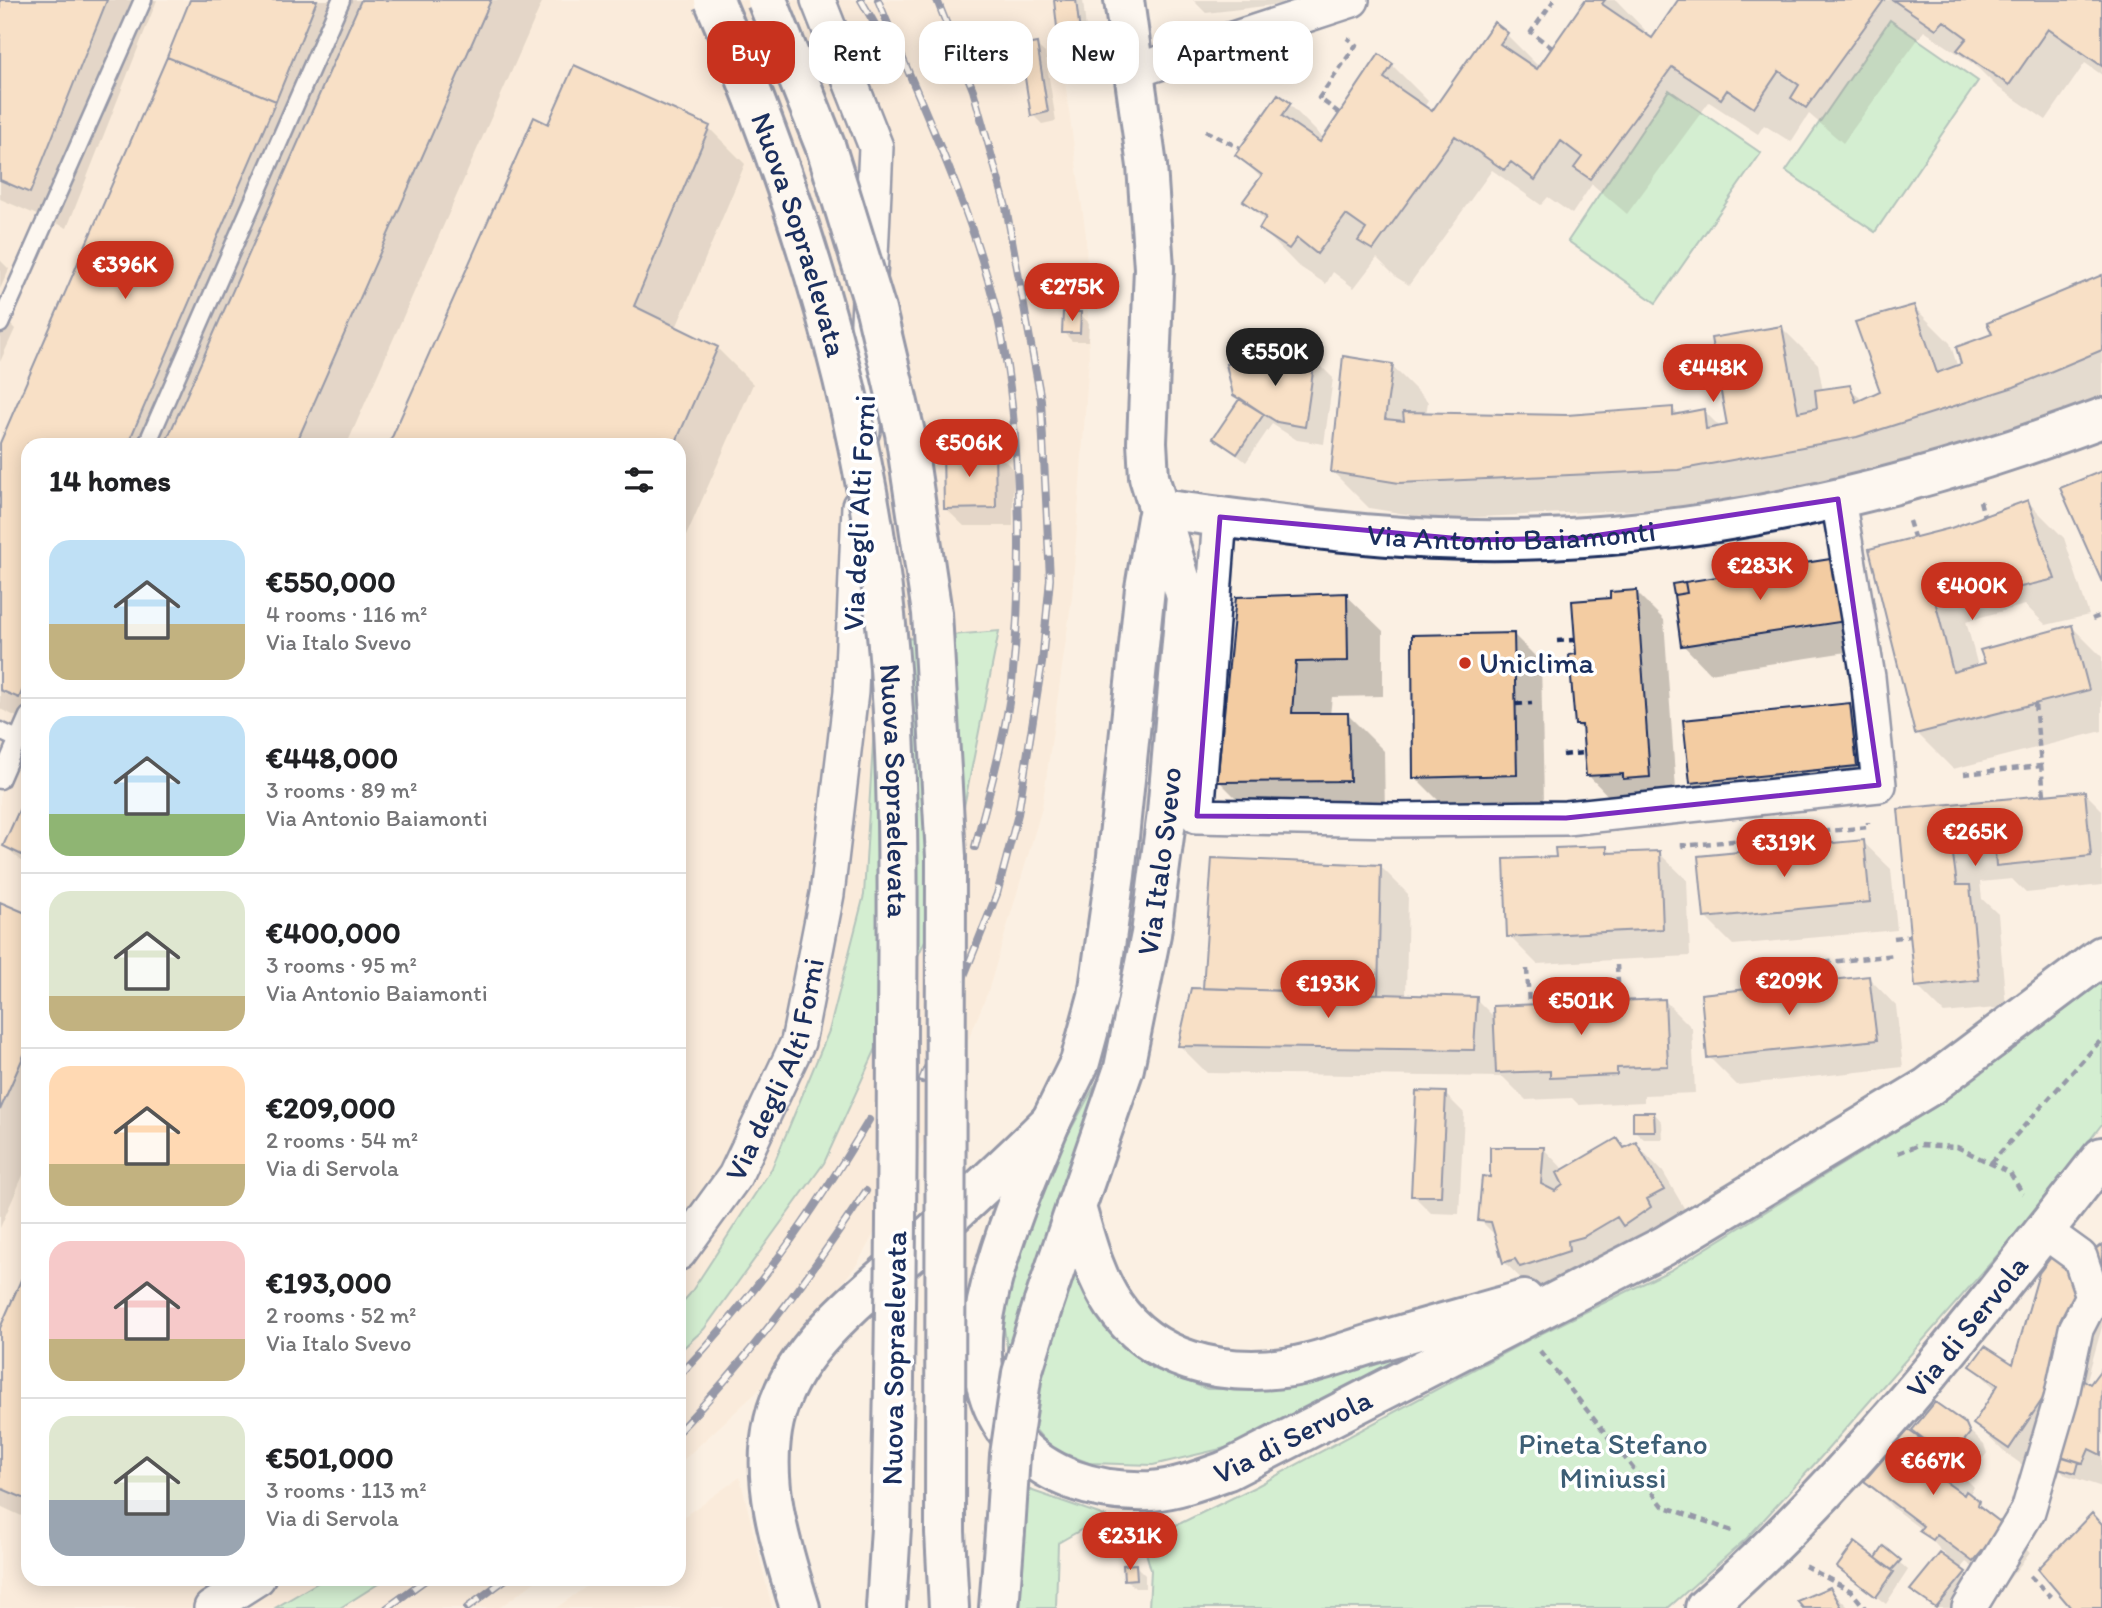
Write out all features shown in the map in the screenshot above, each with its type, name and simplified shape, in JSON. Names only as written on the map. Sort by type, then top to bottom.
[{"type":"main road","name":"Nuova Sopraelevata","points":[[714,0],[781,165],[827,315],[855,434],[885,614],[898,862],[891,1528],[886,1608]]},
{"type":"main road","name":"Nuova Sopraelevata","points":[[767,0],[826,148],[876,310],[905,433],[932,613],[946,857],[946,1532],[949,1608]]},
{"type":"main road","name":"Via Italo Svevo","points":[[1124,0],[1127,21]]},
{"type":"main road","name":"Via Italo Svevo","points":[[999,1608],[1010,1455],[1022,1373],[1124,1068],[1151,934],[1167,813],[1186,597],[1149,477],[1147,442],[1154,268],[1147,166],[1137,84]]},
{"type":"main road","name":"Via Antonio Baiamonti","points":[[1159,509],[1310,530],[1473,540],[1580,538],[1707,523],[1838,499],[1933,477],[2102,418]]},
{"type":"main road","name":"Via Italo Svevo","points":[[1051,1121],[1080,1062],[1098,996],[1115,875],[1145,588],[1159,509]]},
{"type":"main road","name":"Via di Servola","points":[[1051,1121],[1025,1184],[987,1302],[982,1349],[988,1392],[1002,1426],[1030,1458],[1069,1481],[1109,1490],[1153,1491],[1185,1485],[1228,1470],[1606,1277],[1790,1171],[1927,1087],[2102,956]]},
{"type":"main road","points":[[800,1608],[775,1518],[769,1465],[773,1422],[783,1391],[800,1364],[833,1324],[1051,1121]]},
{"type":"main road","name":"Via di Servola","points":[[1705,1608],[1764,1554],[1878,1432],[2102,1157]]},
{"type":"main road","name":"Via di Servola","points":[[1076,1207],[1092,1264],[1115,1306],[1138,1332],[1167,1353],[1200,1364],[1241,1371],[1286,1368],[1606,1277]]},
{"type":"street","name":"Via degli Alti Forni","points":[[686,1243],[735,1176],[798,1042],[827,894],[851,692],[876,146],[818,0]]},
{"type":"street","points":[[1139,70],[1352,0]]},
{"type":"street","points":[[1220,517],[1197,816],[1395,820],[1566,818],[1879,785],[1868,677],[1838,499]]},
{"type":"street","points":[[1969,1608],[2028,1511],[2061,1399],[2076,1329],[2092,1296],[2080,1257],[2044,1231]]},
{"type":"street","points":[[211,1608],[245,1586]]},
{"type":"lane","points":[[0,324],[143,0]]},
{"type":"lane","points":[[150,438],[341,0]]},
{"type":"lane","points":[[0,731],[21,741]]},
{"type":"lane","points":[[0,780],[21,745]]},
{"type":"path","points":[[1552,48],[1531,32],[1554,0]]},
{"type":"path","points":[[1339,113],[1319,98],[1356,45]]},
{"type":"path","points":[[1205,131],[1240,148]]},
{"type":"path","points":[[1979,500],[1984,516]]},
{"type":"path","points":[[1909,521],[1914,537]]},
{"type":"path","points":[[2092,619],[2102,615]]},
{"type":"path","points":[[1557,641],[1575,640]]},
{"type":"path","points":[[1516,704],[1532,703]]},
{"type":"path","points":[[2035,704],[2044,795]]},
{"type":"path","points":[[1563,755],[1584,753]]},
{"type":"path","points":[[1964,774],[2041,766]]},
{"type":"path","points":[[1777,836],[1779,848]]},
{"type":"path","points":[[1894,937],[1910,936]]},
{"type":"path","points":[[1785,985],[1783,967],[1895,955]]},
{"type":"path","points":[[1617,965],[1619,1001]]},
{"type":"path","points":[[1527,969],[1529,1005]]},
{"type":"path","points":[[1991,1163],[2102,1039]]},
{"type":"path","points":[[1886,1157],[1919,1145],[1957,1147],[2010,1173],[2024,1196]]},
{"type":"path","points":[[1548,1341],[1536,1347],[1663,1506],[1744,1536]]},
{"type":"path","points":[[1797,1562],[1851,1591],[1865,1608]]},
{"type":"highlighted area","points":[[1838,499],[1879,785],[1566,818],[1197,816],[1220,517],[1473,540],[1580,538]]},
{"type":"shaded area","points":[[0,0],[1054,0],[1057,21],[1047,21],[1047,84],[1065,84],[1086,235],[1089,358],[1072,598],[1042,808],[988,992],[935,1121],[858,1263],[758,1391],[686,1458],[686,1346],[704,1329],[947,892],[879,641],[864,895],[829,1031],[772,1168],[686,1298],[686,438],[21,438],[21,1586],[312,1586],[275,1608],[0,1608]]},
{"type":"shaded area","points":[[740,1477],[772,1608],[556,1608],[587,1586],[686,1586],[686,1515]]},
{"type":"shaded area","points":[[375,1586],[529,1586],[499,1608],[340,1608]]},
{"type":"green space","points":[[1890,20],[1978,81],[1875,232],[1786,171]]},
{"type":"green space","points":[[1669,90],[1761,153],[1656,303],[1568,241]]},
{"type":"green space","points":[[999,631],[947,892],[824,1163],[704,1329],[686,1346],[686,1298],[772,1168],[829,1031],[864,895],[879,641]]},
{"type":"green space","name":"Pineta Stefano Miniussi","points":[[2102,982],[2102,1124],[2029,1219],[1820,1458],[1747,1538],[1668,1608],[1149,1608],[1151,1570],[1141,1535],[1181,1523],[1257,1486],[1530,1339],[1671,1270],[1938,1105]]},
{"type":"green space","points":[[1100,1076],[1039,1253],[1056,1263],[1075,1266],[1104,1324],[1152,1368],[1207,1389],[1258,1389],[1425,1347],[1229,1447],[1153,1465],[1089,1463],[1051,1448],[1017,1408],[1001,1310],[1051,1166]]},
{"type":"green space","points":[[1027,1489],[1105,1516],[1058,1543],[1056,1608],[1020,1608]]},
{"type":"green space","points":[[312,1586],[375,1586],[340,1608],[275,1608]]},
{"type":"building","points":[[0,0],[107,0],[30,193],[0,180]]},
{"type":"building","points":[[190,0],[317,0],[276,101],[167,57]]},
{"type":"building","points":[[361,0],[491,0],[299,438],[168,438]]},
{"type":"building","points":[[1054,0],[1076,0],[1079,21],[1056,21]]},
{"type":"building","points":[[1585,0],[1605,0],[1602,4],[1652,38],[1678,0],[1884,0],[1806,108],[1791,98],[1799,85],[1779,71],[1754,108],[1727,90],[1721,99],[1672,67],[1590,179],[1574,168],[1582,157],[1561,141],[1535,180],[1511,162],[1504,170],[1455,136],[1373,250],[1358,241],[1366,229],[1346,215],[1317,254],[1297,238],[1289,249],[1259,229],[1266,217],[1243,201],[1262,175],[1235,155],[1278,94],[1291,103],[1282,116],[1320,142],[1379,54],[1393,64],[1384,78],[1432,111],[1494,22],[1508,33],[1500,44],[1537,69]]},
{"type":"building","points":[[1893,0],[2102,0],[2102,66],[2048,29],[2009,85],[1957,50],[1967,38],[1944,21],[1936,29]]},
{"type":"building","points":[[1037,43],[1048,112],[1031,116],[1026,84],[1033,84],[1033,44]]},
{"type":"building","points":[[167,57],[276,101],[131,438],[21,438],[19,698],[0,690],[0,443]]},
{"type":"building","points":[[574,65],[710,126],[634,306],[718,347],[678,438],[392,438],[534,117],[548,124]]},
{"type":"building","points":[[2102,275],[2102,350],[2014,387],[1857,437],[1678,470],[1399,483],[1331,472],[1343,356],[1393,364],[1385,419],[1404,421],[1403,412],[1567,415],[1673,407],[1673,415],[1704,409],[1706,429],[1727,425],[1711,338],[1782,326],[1798,412],[1817,408],[1815,390],[1850,385],[1856,402],[1880,391],[1855,322],[1914,305],[1937,373],[1961,364],[1956,347],[1992,334],[1987,323]]},
{"type":"building","points":[[1063,312],[1081,312],[1080,333],[1062,333]]},
{"type":"building","points":[[1315,358],[1305,427],[1277,422],[1233,395],[1226,364]]},
{"type":"building","points":[[1240,398],[1264,414],[1237,454],[1213,438]]},
{"type":"building","points":[[943,449],[995,449],[996,508],[944,509]]},
{"type":"building","points":[[2102,471],[2102,582],[2060,488]]},
{"type":"building","points":[[2028,500],[2055,579],[2008,590],[1999,566],[1931,585],[1953,672],[1985,663],[1980,650],[2072,625],[2089,690],[1915,734],[1869,549],[1951,528]]},
{"type":"building","points":[[1837,558],[1846,621],[1681,646],[1674,595],[1687,593],[1685,582]]},
{"type":"building","points":[[1685,582],[1687,593],[1674,595],[1672,584]]},
{"type":"building","points":[[1637,590],[1650,777],[1623,779],[1623,774],[1586,776],[1582,725],[1575,725],[1569,655],[1576,654],[1572,601],[1610,598],[1610,592]]},
{"type":"building","points":[[1347,593],[1348,661],[1296,662],[1292,713],[1348,713],[1350,781],[1217,782],[1236,597]]},
{"type":"building","points":[[1514,633],[1517,775],[1413,778],[1412,635]]},
{"type":"building","points":[[1850,703],[1857,766],[1690,783],[1683,720]]},
{"type":"building","points":[[2085,791],[2091,856],[1996,866],[1995,851],[1953,855],[1957,885],[1970,885],[1979,980],[1915,987],[1898,809]]},
{"type":"building","points":[[21,806],[21,855],[3,846]]},
{"type":"building","points":[[1864,840],[1870,902],[1704,918],[1698,856]]},
{"type":"building","points":[[1607,846],[1607,853],[1660,851],[1663,929],[1507,937],[1504,859],[1556,857],[1555,848]]},
{"type":"building","points":[[1212,858],[1381,865],[1378,994],[1203,988]]},
{"type":"building","points":[[0,902],[21,911],[21,1062],[0,1110]]},
{"type":"building","points":[[1869,976],[1877,1040],[1707,1058],[1701,994]]},
{"type":"building","points":[[1191,988],[1477,997],[1474,1050],[1178,1046]]},
{"type":"building","points":[[1665,999],[1668,1066],[1617,1068],[1617,1075],[1550,1078],[1550,1071],[1496,1073],[1493,1006]]},
{"type":"building","points":[[1416,1091],[1446,1092],[1441,1196],[1411,1196]]},
{"type":"building","points":[[1633,1112],[1654,1112],[1655,1131],[1633,1131]]},
{"type":"building","points":[[1617,1138],[1624,1148],[1636,1142],[1664,1190],[1647,1199],[1651,1207],[1623,1226],[1617,1217],[1583,1237],[1568,1241],[1569,1251],[1520,1267],[1515,1259],[1503,1263],[1491,1222],[1478,1221],[1482,1176],[1490,1177],[1490,1147],[1544,1147],[1541,1184],[1555,1191],[1563,1185],[1557,1173]]},
{"type":"building","points":[[2102,1244],[2102,1273],[2088,1255]]},
{"type":"building","points":[[2052,1256],[2074,1263],[2079,1284],[2050,1388],[2009,1449],[1973,1424],[1998,1385],[1970,1366],[1985,1346],[2013,1364],[2039,1273]]},
{"type":"building","points":[[21,1280],[21,1497],[0,1488],[0,1328]]},
{"type":"building","points":[[2102,1368],[2101,1455],[2089,1449],[2083,1463],[2055,1454],[2078,1376],[2090,1384]]},
{"type":"building","points":[[1935,1402],[1966,1424],[1970,1433],[1950,1459],[1912,1430]]},
{"type":"building","points":[[1908,1430],[1948,1458],[1936,1475],[1964,1495],[1966,1491],[1979,1501],[1978,1505],[2004,1525],[1973,1562],[1937,1535],[1933,1540],[1919,1531],[1923,1526],[1864,1481]]},
{"type":"building","points":[[2059,1456],[2079,1462],[2076,1473],[2055,1467]]},
{"type":"building","points":[[2092,1513],[2102,1524],[2102,1608],[2071,1608],[2038,1569]]},
{"type":"building","points":[[1855,1542],[1894,1572],[1876,1597],[1837,1567]]},
{"type":"building","points":[[1884,1546],[1901,1560],[1892,1570],[1876,1558]]},
{"type":"building","points":[[1940,1553],[1966,1572],[1936,1608],[1910,1590]]},
{"type":"building","points":[[1136,1564],[1137,1579],[1124,1580],[1123,1565]]},
{"type":"building","points":[[1830,1587],[1842,1608],[1803,1608],[1797,1601]]},
{"type":"railway","points":[[861,0],[873,21]]},
{"type":"railway","points":[[878,0],[941,149],[983,263],[994,302],[1010,391],[1018,490],[1016,638],[1005,724],[975,847]]},
{"type":"railway","points":[[922,1080],[997,894],[1018,814],[1042,663],[1050,579],[1041,400],[1006,207],[973,90],[937,0]]},
{"type":"railway","points":[[686,1368],[782,1253],[869,1120]]},
{"type":"railway","points":[[686,1423],[778,1315],[866,1191]]},
{"type":"railway","points":[[387,1608],[417,1586]]},
{"type":"railway","points":[[467,1608],[496,1586]]},
{"type":"place","name":"Uniclima","points":[[1465,663]]}]
